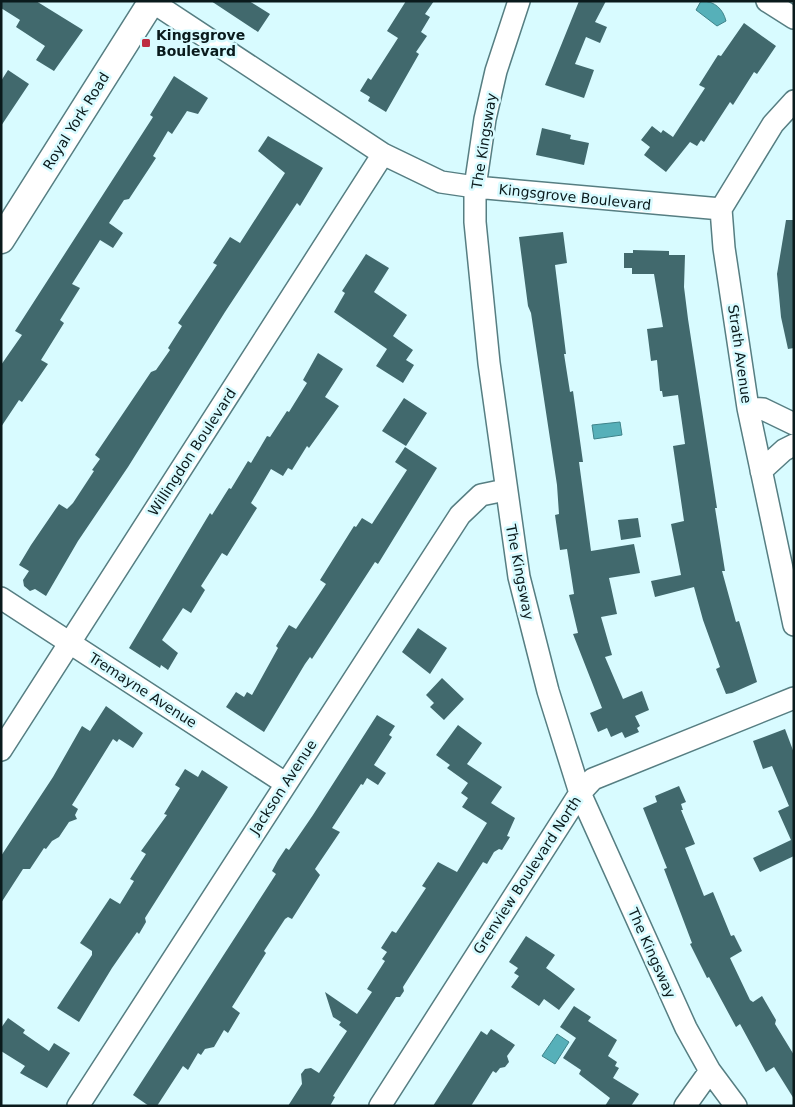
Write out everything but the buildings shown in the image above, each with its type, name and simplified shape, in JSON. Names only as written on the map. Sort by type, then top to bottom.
[{"type":"main road","name":"Royal York Road","points":[[1,240],[151,1]]},
{"type":"street","name":"Kingsgrove Boulevard","points":[[151,1],[383,154],[440,182],[475,187],[721,209]]},
{"type":"street","name":"The Kingsway","points":[[519,1],[496,71],[485,119],[475,187],[475,222],[488,354],[505,490],[519,577],[534,642],[580,793],[686,1028],[710,1071],[736,1106]]},
{"type":"street","points":[[767,1],[794,18]]},
{"type":"street","points":[[721,209],[773,124],[794,101]]},
{"type":"street","name":"Willingdon Boulevard","points":[[1,750],[383,154]]},
{"type":"street","name":"Strath Avenue","points":[[721,209],[724,248],[748,408],[794,625]]},
{"type":"street","points":[[748,408],[763,409],[794,424]]},
{"type":"street","points":[[761,471],[784,450],[794,446]]},
{"type":"street","name":"Jackson Avenue","points":[[78,1106],[460,515],[481,495],[505,490]]},
{"type":"street","name":"Tremayne Avenue","points":[[1,598],[285,783]]},
{"type":"street","name":"Grenview Boulevard North","points":[[380,1106],[580,793],[593,780],[604,773],[794,698]]},
{"type":"street","points":[[685,1106],[710,1071]]},
{"type":"water","points":[[701,1],[710,2],[718,6],[726,21],[717,26],[696,10]]},
{"type":"water","points":[[620,422],[622,435],[594,439],[592,425]]},
{"type":"water","points":[[557,1034],[569,1042],[555,1064],[542,1056]]},
{"type":"place","name":"Kingsgrove Boulevard","points":[[146,43]]}]
